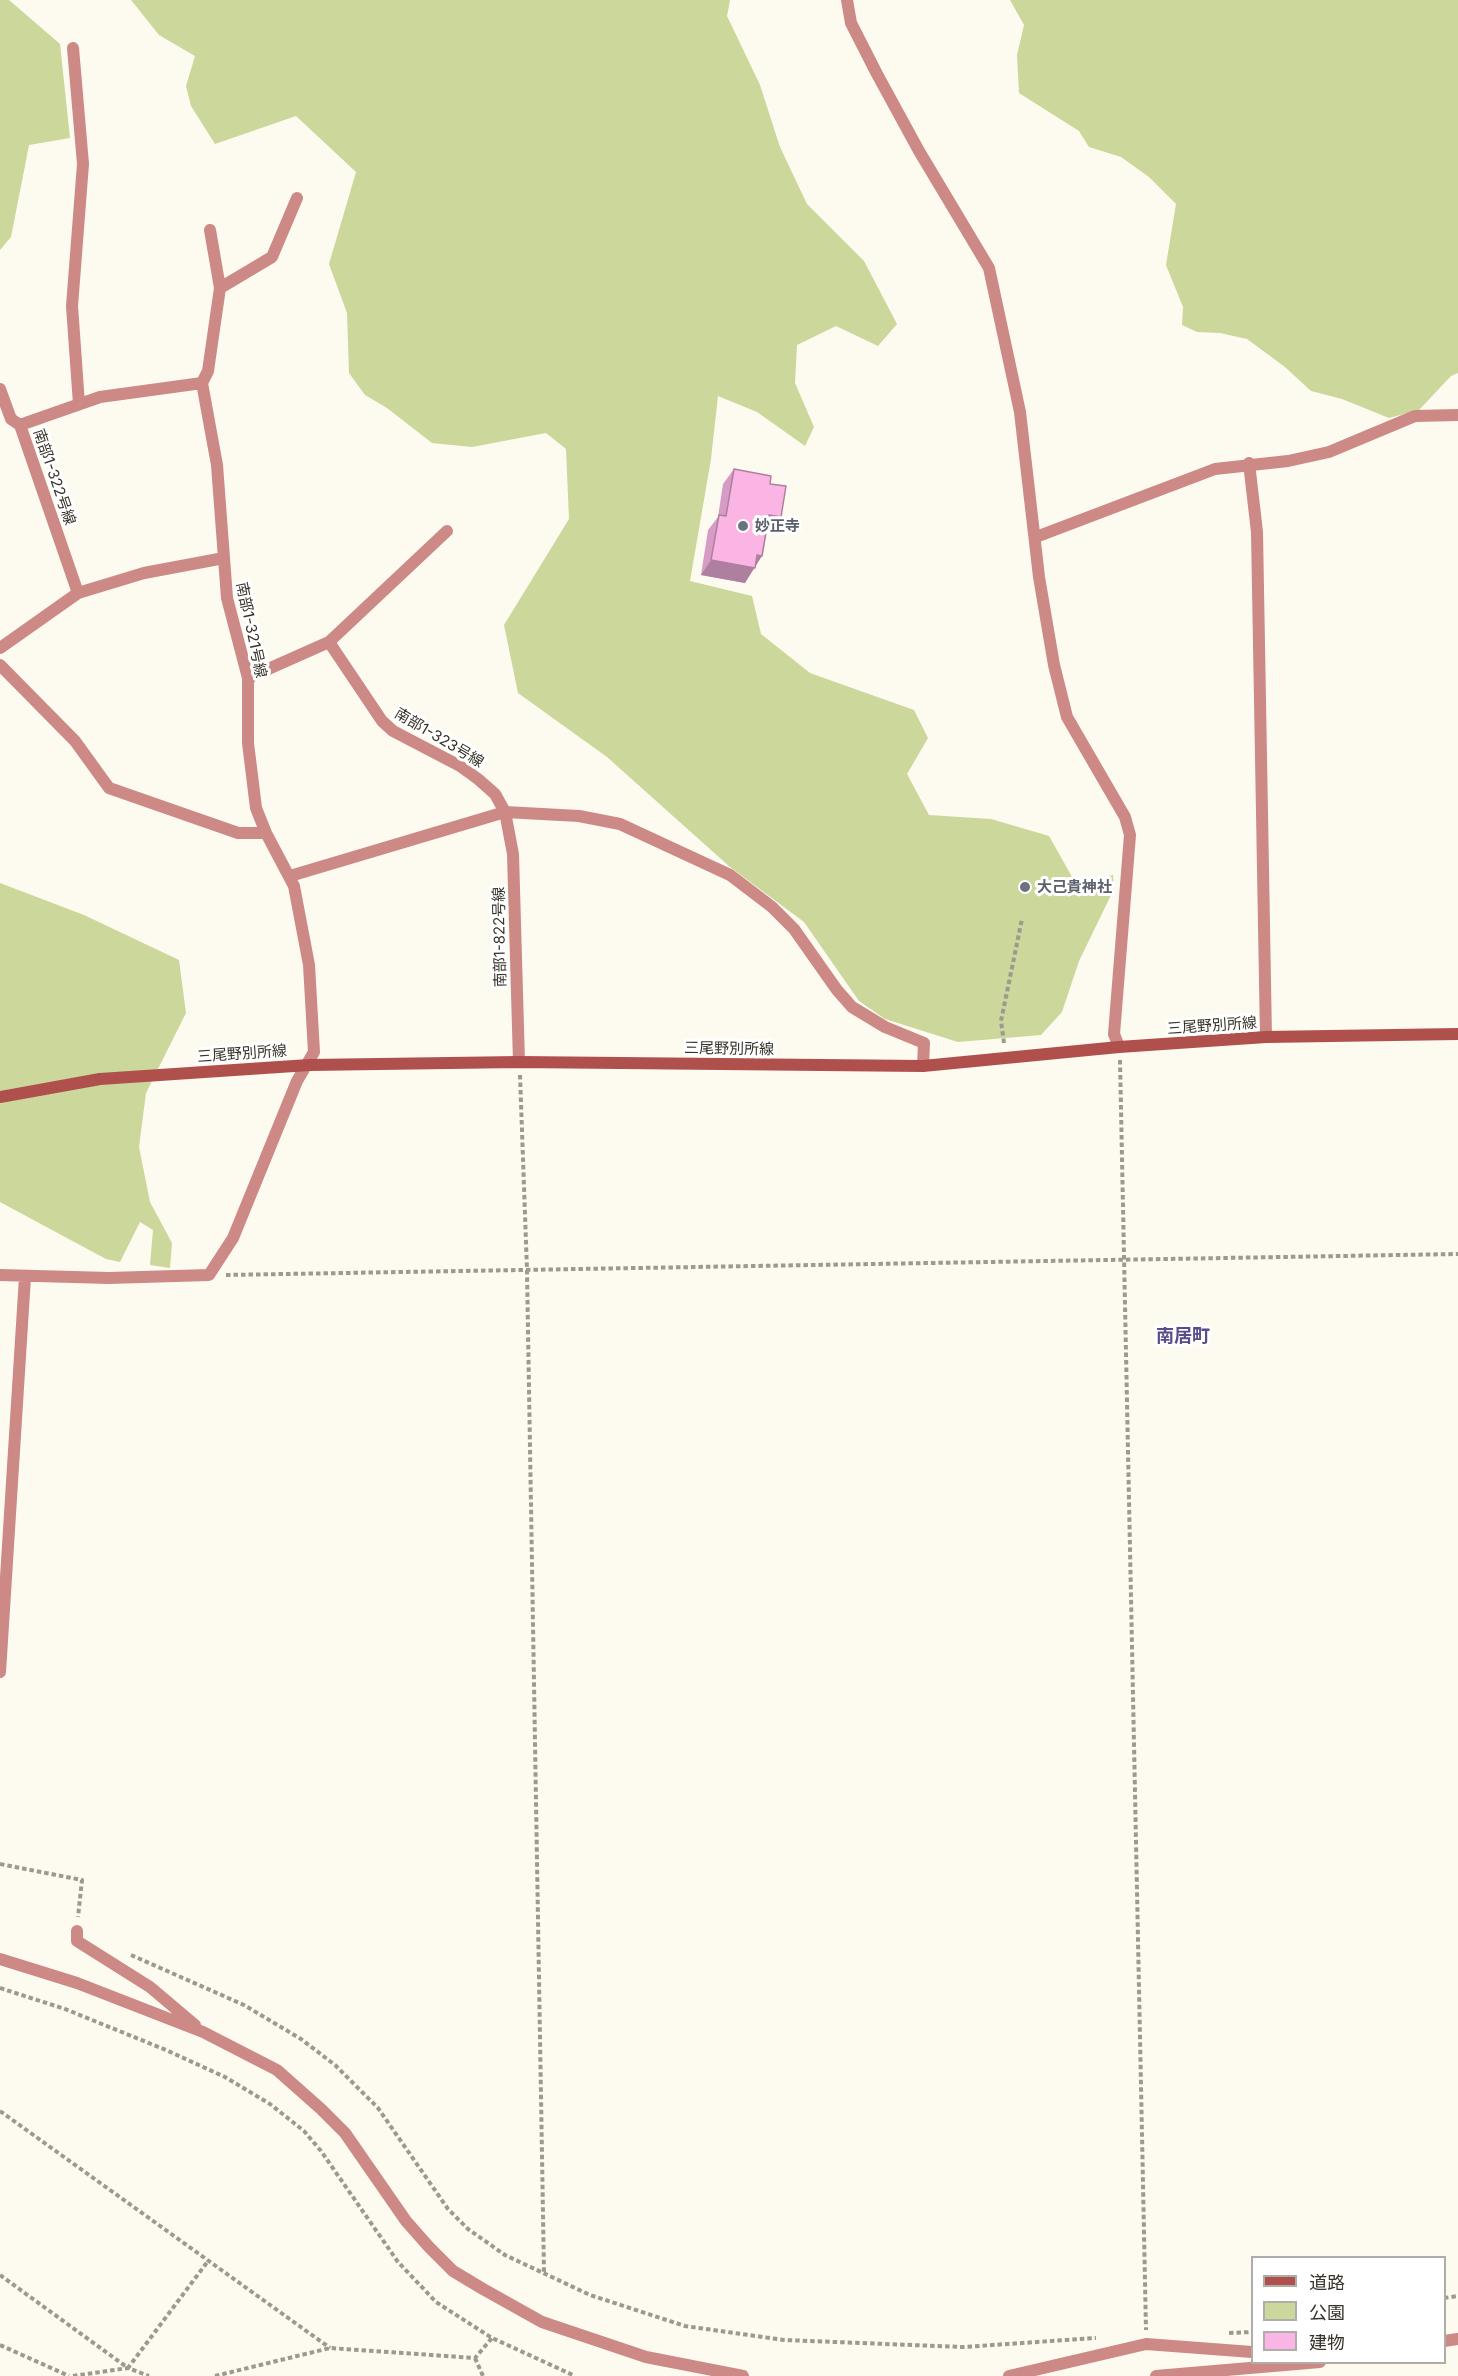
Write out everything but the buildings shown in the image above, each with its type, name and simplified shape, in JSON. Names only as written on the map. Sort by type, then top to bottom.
[{"type":"main road","name":"三尾野別所線","points":[[0,1097],[100,1079],[309,1065],[519,1062],[923,1066],[1119,1047],[1266,1037],[1458,1034]]},
{"type":"street","points":[[847,0],[851,23],[877,74],[919,151],[989,268],[1020,412],[1054,665],[1067,717],[1125,817],[1130,835],[1114,1034],[1119,1047]]},
{"type":"street","points":[[73,48],[83,164],[72,306],[79,404]]},
{"type":"street","points":[[220,288],[272,257],[297,198]]},
{"type":"street","name":"南部1-321号線","points":[[210,230],[220,288],[208,371],[202,383],[217,465],[227,598],[248,678],[249,754],[256,808],[266,833],[290,876],[309,965],[314,1052],[309,1065]]},
{"type":"street","name":"南部1-322号線","points":[[78,593],[20,424],[100,397],[202,383]]},
{"type":"street","points":[[0,389],[11,419],[20,424]]},
{"type":"street","points":[[1036,537],[1215,469],[1249,463],[1288,461],[1329,452],[1415,416],[1458,415]]},
{"type":"street","points":[[1249,463],[1257,532],[1266,1037]]},
{"type":"street","points":[[248,678],[328,642],[447,531]]},
{"type":"street","points":[[0,648],[78,593],[144,573],[224,558]]},
{"type":"street","name":"南部1-323号線","points":[[328,642],[382,721],[393,731],[478,778],[495,794],[505,812]]},
{"type":"street","points":[[0,665],[75,741],[109,788],[238,833],[266,833]]},
{"type":"street","points":[[290,876],[505,812],[579,816],[620,824],[730,875],[772,907],[794,929],[852,1007],[885,1027],[924,1043],[923,1066]]},
{"type":"street","name":"南部1-822号線","points":[[505,812],[513,854],[519,1062]]},
{"type":"street","points":[[0,1275],[209,1275],[233,1238],[297,1081],[309,1065]]},
{"type":"street","points":[[0,1672],[25,1276]]},
{"type":"street","points":[[76,1931],[77,1941],[150,1987],[203,2032]]},
{"type":"street","points":[[0,1959],[77,1983],[203,2032],[277,2070],[345,2133],[406,2221],[453,2271],[542,2322],[646,2357],[743,2376]]},
{"type":"street","points":[[1009,2376],[1146,2344],[1251,2352]]},
{"type":"street","points":[[1156,2376],[1306,2364]]},
{"type":"path","points":[[1006,1059],[1001,1021],[1022,919]]},
{"type":"path","points":[[1119,1047],[1146,2344]]},
{"type":"path","points":[[519,1062],[527,1270],[544,2274]]},
{"type":"path","points":[[209,1275],[1458,1254]]},
{"type":"path","points":[[0,1863],[82,1880],[76,1931]]},
{"type":"path","points":[[129,1954],[244,2005],[301,2038],[335,2066],[378,2108],[448,2209],[468,2229],[504,2255],[590,2295],[644,2314],[729,2334],[784,2340],[963,2347],[1100,2338]]},
{"type":"path","points":[[0,1988],[65,2009],[166,2050],[225,2077],[270,2104],[304,2131],[321,2151],[398,2262],[436,2302],[492,2338],[575,2376]]},
{"type":"path","points":[[0,2111],[330,2348]]},
{"type":"path","points":[[0,2345],[71,2376],[128,2368],[208,2261]]},
{"type":"path","points":[[0,2275],[128,2368],[149,2376]]},
{"type":"path","points":[[1218,2334],[1251,2332]]},
{"type":"path","points":[[475,2358],[492,2338]]},
{"type":"path","points":[[215,2376],[330,2348],[475,2358]]},
{"type":"path","points":[[475,2358],[483,2376]]},
{"type":"green space","points":[[0,0],[9,0],[60,44],[70,138],[29,145],[11,237],[0,250]]},
{"type":"green space","points":[[131,0],[730,0],[727,16],[760,85],[780,147],[807,204],[864,261],[897,324],[878,346],[836,326],[797,345],[795,383],[814,427],[805,446],[757,412],[718,396],[711,459],[690,581],[752,596],[761,634],[810,673],[914,710],[928,738],[907,774],[929,815],[991,819],[1049,836],[1076,884],[1113,875],[1114,889],[1079,961],[1062,1012],[1041,1035],[958,1042],[885,1019],[859,1001],[804,922],[730,867],[607,757],[518,693],[504,625],[569,519],[566,449],[546,433],[472,447],[432,443],[387,408],[365,395],[349,373],[347,313],[329,264],[356,172],[296,116],[215,144],[191,106],[186,86],[195,56],[159,35]]},
{"type":"green space","points":[[1010,0],[1458,0],[1458,373],[1451,376],[1419,410],[1389,418],[1342,399],[1311,391],[1285,367],[1247,339],[1220,333],[1197,332],[1182,325],[1183,307],[1166,265],[1176,204],[1149,177],[1121,157],[1089,147],[1079,131],[1019,93],[1017,55],[1024,25]]},
{"type":"green space","points":[[0,883],[84,915],[179,960],[186,1013],[146,1093],[139,1147],[150,1202],[172,1243],[170,1268],[150,1265],[153,1230],[140,1222],[120,1262],[106,1259],[0,1202]]},
{"type":"place","name":"妙正寺","points":[[743,526]]},
{"type":"place","name":"大己貴神社","points":[[1025,887]]},
{"type":"district","name":"南居町","points":[[1183,1337]]}]
